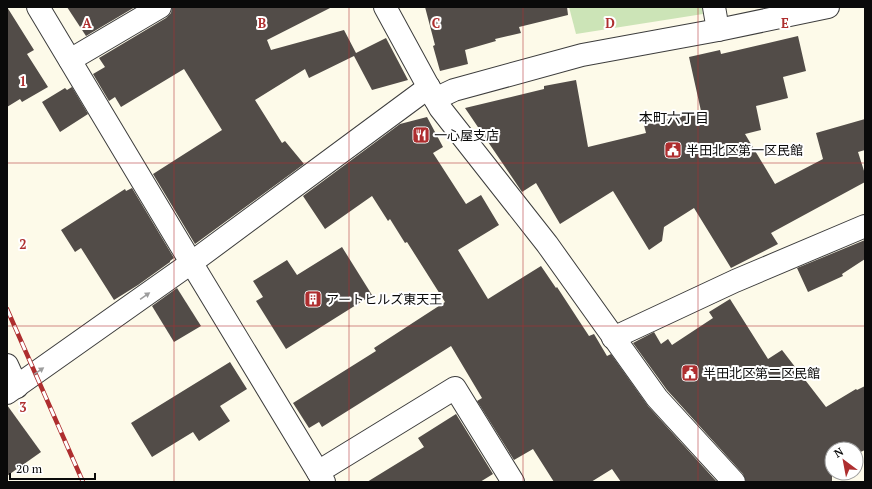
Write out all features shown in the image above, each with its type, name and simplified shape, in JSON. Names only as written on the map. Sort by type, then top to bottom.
[{"type":"street","points":[[38,7],[321,477],[456,388],[513,482]]},
{"type":"street","points":[[70,60],[160,7]]},
{"type":"street","points":[[385,7],[440,108],[547,244],[657,398],[734,482]]},
{"type":"street","points":[[714,7],[718,30]]},
{"type":"street","points":[[7,365],[12,390],[432,93],[454,90],[582,55],[718,30],[828,7]]},
{"type":"street","points":[[613,338],[735,281],[865,226]]},
{"type":"green space","points":[[569,7],[702,7],[703,14],[576,34]]},
{"type":"building","points":[[7,7],[34,50],[27,54],[48,87],[22,102],[20,99],[7,107]]},
{"type":"building","points":[[67,7],[135,7],[86,36]]},
{"type":"building","points":[[172,7],[332,7],[267,40],[271,50],[344,30],[356,53],[386,38],[408,80],[372,90],[354,56],[309,78],[305,69],[255,100],[282,143],[285,141],[304,164],[195,244],[153,174],[222,130],[184,69],[121,107],[115,97],[109,101],[93,74],[105,67],[99,58],[166,18],[171,13]]},
{"type":"building","points":[[425,7],[567,7],[568,15],[519,27],[521,33],[495,39],[496,41],[465,50],[468,64],[440,71]]},
{"type":"building","points":[[798,36],[806,71],[783,77],[788,98],[756,106],[761,130],[745,134],[775,184],[823,159],[816,133],[865,119],[865,150],[858,152],[865,174],[865,182],[771,233],[778,244],[731,268],[694,208],[664,227],[662,241],[649,250],[613,191],[560,224],[536,183],[522,192],[465,108],[544,89],[544,86],[576,80],[588,147],[646,133],[644,125],[701,111],[689,57],[720,50],[721,54]]},
{"type":"building","points":[[72,87],[88,114],[60,132],[42,102],[65,88],[67,90]]},
{"type":"building","points":[[427,117],[443,147],[433,153],[466,204],[481,195],[499,225],[458,250],[488,299],[541,266],[556,288],[557,287],[589,336],[594,334],[607,356],[611,354],[648,406],[717,482],[621,482],[612,469],[591,482],[554,482],[533,449],[514,460],[477,401],[482,398],[451,346],[322,427],[319,422],[309,428],[293,403],[376,351],[374,348],[445,302],[407,242],[405,243],[390,219],[388,221],[372,196],[325,229],[303,196],[400,124]]},
{"type":"building","points":[[132,188],[174,258],[138,285],[114,300],[81,248],[75,252],[61,230],[125,189],[126,191]]},
{"type":"building","points":[[865,240],[865,259],[842,274],[843,276],[808,292],[797,268]]},
{"type":"building","name":"アートヒルズ東天王","points":[[342,247],[372,295],[286,349],[256,301],[263,297],[253,281],[287,260],[297,275]]},
{"type":"building","points":[[177,288],[201,326],[174,342],[152,306]]},
{"type":"building","points":[[730,299],[768,359],[782,350],[826,407],[856,389],[857,390],[865,386],[865,450],[864,441],[824,441],[824,481],[832,482],[746,482],[743,474],[667,390],[633,343],[654,332],[661,344],[668,339],[672,345],[713,318],[709,312]]},
{"type":"building","points":[[230,362],[247,389],[220,406],[230,421],[199,441],[193,432],[152,457],[131,423]]},
{"type":"building","points":[[7,405],[41,452],[7,476]]},
{"type":"building","points":[[456,414],[493,474],[480,482],[367,482],[424,447],[418,438]]},
{"type":"railway","points":[[7,309],[83,482]]},
{"type":"place","name":"一心屋支店","points":[[421,135]]},
{"type":"place","name":"半田北区第一区民館","points":[[673,150]]},
{"type":"place","name":"アートヒルズ東天王","points":[[313,299]]},
{"type":"place","name":"半田北区第二区民館","points":[[690,373]]},
{"type":"district","name":"本町六丁目","points":[[674,117]]}]
